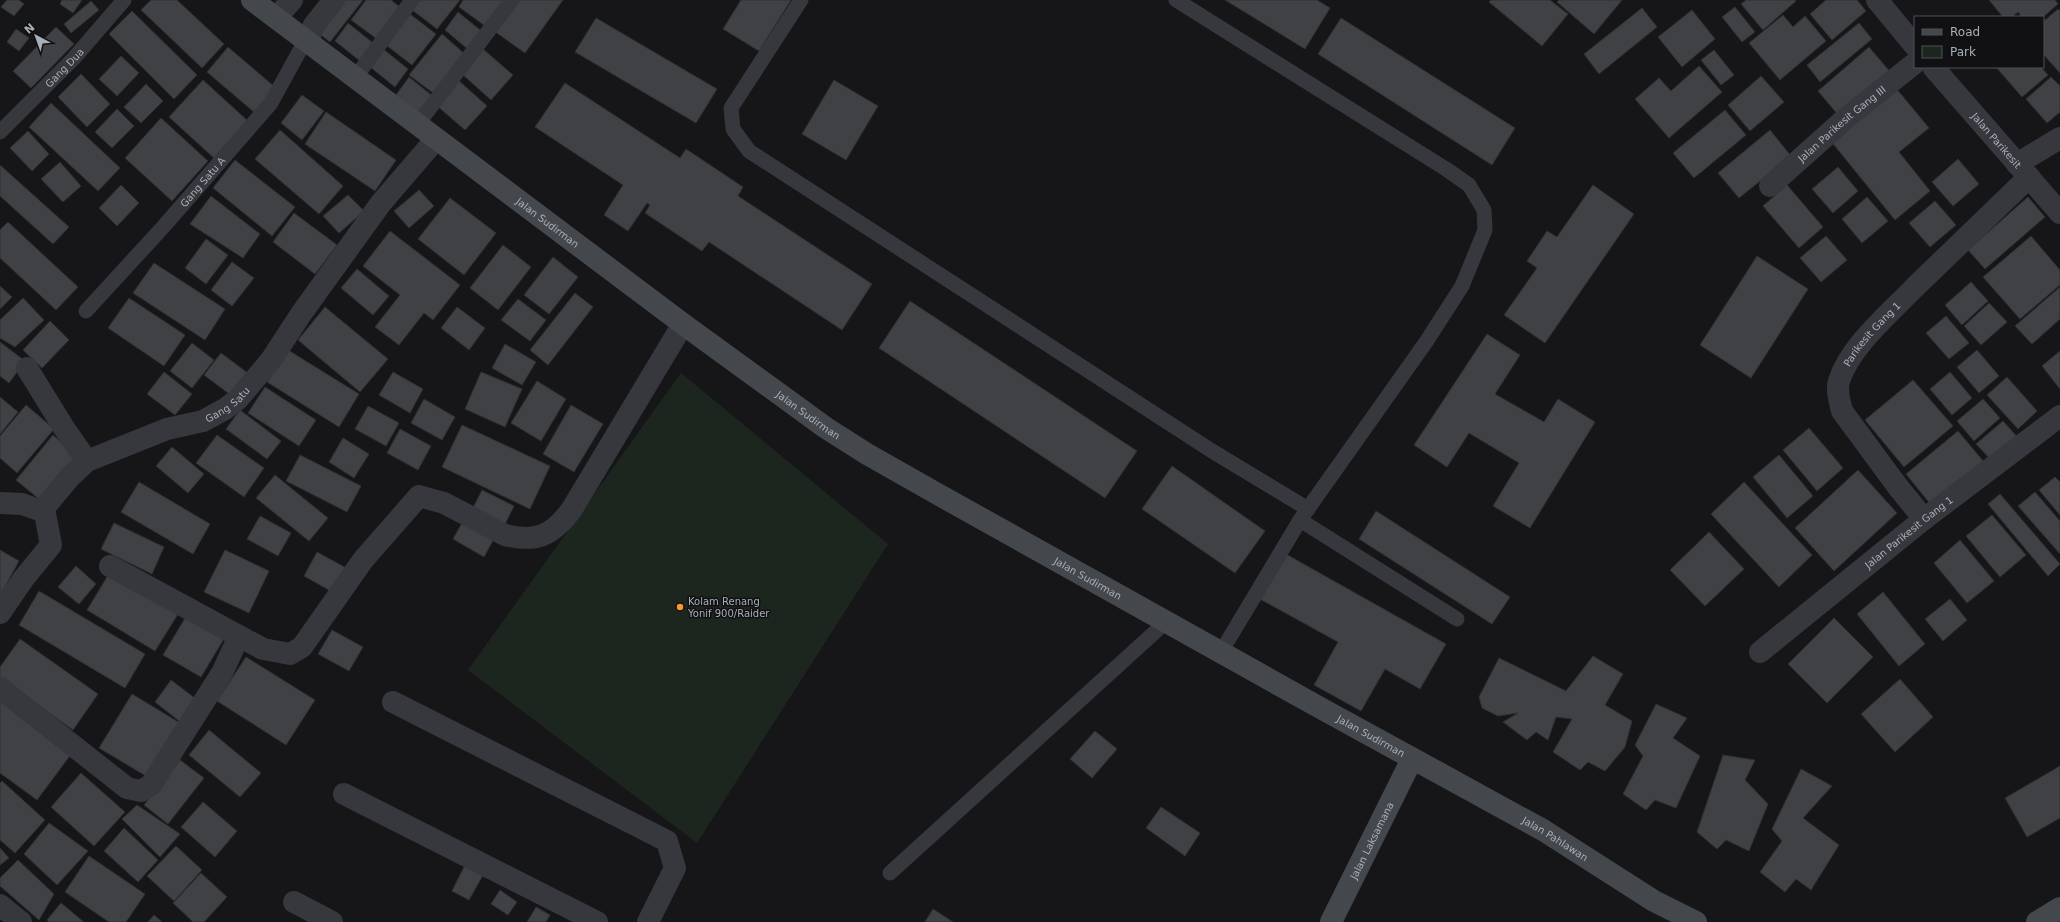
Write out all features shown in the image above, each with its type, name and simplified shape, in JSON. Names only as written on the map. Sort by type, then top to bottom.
[{"type":"main road","name":"Jalan Sudirman","points":[[252,0],[306,42],[783,398],[867,454],[1412,759]]},
{"type":"main road","name":"Jalan Laksamana","points":[[1331,922],[1412,759]]},
{"type":"main road","name":"Jalan Pahlawan","points":[[1412,759],[1543,830],[1654,901],[1696,922]]},
{"type":"main road","points":[[2037,922],[2060,908]]},
{"type":"street","points":[[276,18],[292,0]]},
{"type":"street","points":[[306,42],[314,25],[334,0]]},
{"type":"street","points":[[1877,0],[1914,45]]},
{"type":"street","name":"Jalan Parikesit Gang III","points":[[1770,186],[1846,118],[1914,64]]},
{"type":"street","name":"Jalan Parikesit","points":[[1934,68],[2060,213]]},
{"type":"street","name":"Parikesit Gang 1","points":[[1924,519],[1898,487],[1842,411],[1838,398],[1839,383],[1845,368],[1858,347],[1882,320],[1961,241],[2023,170],[2060,138]]},
{"type":"street","name":"Gang Satu","points":[[44,508],[70,477],[87,461],[167,429],[203,421],[225,409],[238,399],[271,360],[301,314],[381,203],[436,139]]},
{"type":"street","points":[[110,566],[264,649],[290,654],[299,649],[363,560],[419,496],[444,503],[505,534],[515,537],[538,537],[558,527],[576,502],[683,324]]},
{"type":"street","points":[[27,368],[64,428],[87,461]]},
{"type":"street","name":"Jalan Parikesit Gang 1","points":[[1760,652],[1924,519],[2060,416]]},
{"type":"street","points":[[0,503],[22,504],[36,509],[44,508],[51,545],[24,578],[0,612]]},
{"type":"street","points":[[0,688],[127,788],[141,791],[151,785],[194,719],[226,666],[239,636]]},
{"type":"street","points":[[393,702],[667,841],[675,868],[648,922]]},
{"type":"street","points":[[344,794],[597,922]]},
{"type":"street","points":[[294,902],[332,922]]},
{"type":"street","points":[[0,905],[21,922]]},
{"type":"lane","name":"Gang Dua","points":[[0,132],[74,58],[124,0]]},
{"type":"lane","points":[[355,78],[412,0]]},
{"type":"lane","points":[[417,125],[512,0]]},
{"type":"lane","points":[[801,0],[731,108],[733,130],[749,151],[1212,451],[1457,619]]},
{"type":"lane","points":[[1176,0],[1446,169],[1469,185],[1484,210],[1485,230],[1462,286],[1426,342],[1304,515],[1221,652]]},
{"type":"lane","name":"Gang Satu A","points":[[86,311],[164,226],[271,103],[306,42]]},
{"type":"lane","points":[[890,873],[1166,622]]},
{"type":"green space","name":"Kolam Renang Yonif 900/Raider","points":[[681,373],[888,544],[697,843],[468,670]]},
{"type":"building","points":[[7,0],[19,0],[24,4],[14,16],[1,7]]},
{"type":"building","points":[[62,0],[82,0],[73,13],[60,4]]},
{"type":"building","points":[[151,0],[177,0],[224,44],[202,68],[141,10]]},
{"type":"building","points":[[345,0],[363,0],[330,42],[316,31]]},
{"type":"building","points":[[366,0],[391,0],[401,8],[377,39],[351,20]]},
{"type":"building","points":[[418,0],[460,0],[437,29],[411,9]]},
{"type":"building","points":[[463,0],[509,0],[488,28],[459,7]]},
{"type":"building","points":[[517,0],[563,0],[525,53],[494,31]]},
{"type":"building","points":[[741,0],[791,0],[759,51],[723,29]]},
{"type":"building","points":[[1225,0],[1317,0],[1330,8],[1305,49]]},
{"type":"building","points":[[1491,0],[1550,0],[1568,14],[1542,46],[1489,2]]},
{"type":"building","points":[[1559,0],[1622,0],[1594,34],[1557,2]]},
{"type":"building","points":[[1746,0],[1796,1],[1763,30],[1741,4]]},
{"type":"building","points":[[1826,0],[1857,0],[1866,11],[1832,40],[1810,14]]},
{"type":"building","points":[[1989,0],[2055,0],[2058,4],[2044,16],[2021,16],[2018,12],[2013,16],[2002,16]]},
{"type":"building","points":[[91,1],[99,10],[71,33],[64,24]]},
{"type":"building","points":[[1735,7],[1755,32],[1742,42],[1722,17]]},
{"type":"building","points":[[1642,8],[1657,27],[1599,74],[1584,54]]},
{"type":"building","points":[[2058,9],[2060,11],[2060,73],[2044,55],[2044,21]]},
{"type":"building","points":[[1692,10],[1715,39],[1682,67],[1658,37]]},
{"type":"building","points":[[132,11],[197,75],[174,99],[109,34]]},
{"type":"building","points":[[458,12],[484,33],[470,51],[445,30]]},
{"type":"building","points":[[410,14],[436,34],[412,65],[386,45]]},
{"type":"building","points":[[1783,15],[1793,27],[1805,16],[1826,41],[1780,80],[1749,43]]},
{"type":"building","points":[[596,18],[717,89],[696,123],[575,52]]},
{"type":"building","points":[[1341,18],[1515,128],[1492,165],[1318,54]]},
{"type":"building","points":[[348,23],[373,43],[360,61],[335,41]]},
{"type":"building","points":[[1859,23],[1872,39],[1820,82],[1807,65]]},
{"type":"building","points":[[56,27],[74,44],[31,88],[13,71]]},
{"type":"building","points":[[16,29],[29,38],[19,51],[7,42]]},
{"type":"building","points":[[442,34],[467,56],[436,95],[409,75]]},
{"type":"building","points":[[228,47],[276,88],[255,113],[207,72]]},
{"type":"building","points":[[1869,47],[1891,73],[1839,116],[1818,91]]},
{"type":"building","points":[[382,48],[408,69],[395,87],[369,66]]},
{"type":"building","points":[[483,49],[513,75],[491,100],[462,74]]},
{"type":"building","points":[[1714,50],[1734,75],[1721,85],[1701,60]]},
{"type":"building","points":[[121,56],[139,73],[117,96],[99,79]]},
{"type":"building","points":[[1699,66],[1722,92],[1669,138],[1635,99],[1659,78],[1671,91]]},
{"type":"building","points":[[1997,68],[2042,68],[2048,75],[2022,97]]},
{"type":"building","points":[[81,74],[110,104],[87,127],[58,97]]},
{"type":"building","points":[[1761,76],[1784,102],[1750,131],[1728,105]]},
{"type":"building","points":[[409,77],[435,98],[422,116],[396,95]]},
{"type":"building","points":[[2051,77],[2060,86],[2060,112],[2047,123],[2026,99]]},
{"type":"building","points":[[457,79],[487,106],[465,130],[435,104]]},
{"type":"building","points":[[203,80],[249,122],[215,159],[169,117]]},
{"type":"building","points":[[834,80],[878,106],[846,160],[802,134]]},
{"type":"building","points":[[565,83],[680,158],[686,149],[743,187],[738,196],[872,284],[842,330],[709,242],[702,251],[645,213],[650,205],[647,203],[628,231],[604,215],[623,185],[535,127]]},
{"type":"building","points":[[146,84],[163,101],[141,123],[124,107]]},
{"type":"building","points":[[1895,87],[1929,128],[1899,152],[1930,191],[1895,220],[1830,140]]},
{"type":"building","points":[[302,95],[324,111],[302,140],[281,123]]},
{"type":"building","points":[[51,103],[120,168],[98,191],[29,127]]},
{"type":"building","points":[[117,109],[134,126],[112,148],[95,132]]},
{"type":"building","points":[[1725,110],[1746,135],[1694,178],[1673,153]]},
{"type":"building","points":[[326,112],[396,160],[375,191],[305,144]]},
{"type":"building","points":[[161,118],[208,161],[172,201],[125,158]]},
{"type":"building","points":[[280,130],[343,186],[319,214],[255,159]]},
{"type":"building","points":[[1770,130],[1791,156],[1739,198],[1718,173]]},
{"type":"building","points":[[28,131],[49,154],[32,171],[10,148]]},
{"type":"building","points":[[1958,159],[1979,184],[1953,206],[1932,182]]},
{"type":"building","points":[[235,160],[295,207],[272,236],[213,188]]},
{"type":"building","points":[[60,162],[81,186],[63,202],[41,179]]},
{"type":"building","points":[[0,165],[69,227],[53,244],[0,196]]},
{"type":"building","points":[[1838,167],[1858,191],[1833,213],[1812,189]]},
{"type":"building","points":[[121,185],[139,203],[117,226],[99,208]]},
{"type":"building","points":[[1593,185],[1634,214],[1545,343],[1504,315],[1537,268],[1527,261],[1547,231],[1557,237]]},
{"type":"building","points":[[1787,185],[1823,227],[1799,248],[1763,206]]},
{"type":"building","points":[[419,190],[434,206],[409,228],[394,211]]},
{"type":"building","points":[[348,195],[364,211],[339,233],[323,216]]},
{"type":"building","points":[[211,196],[260,234],[243,258],[190,224]]},
{"type":"building","points":[[1867,197],[1888,221],[1862,243],[1842,219]]},
{"type":"building","points":[[2028,197],[2045,217],[1985,269],[1968,250]]},
{"type":"building","points":[[450,198],[496,233],[464,275],[418,239]]},
{"type":"building","points":[[1935,201],[1956,225],[1930,247],[1909,223]]},
{"type":"building","points":[[294,213],[337,245],[315,274],[273,242]]},
{"type":"building","points":[[8,222],[78,287],[56,310],[0,258],[0,230]]},
{"type":"building","points":[[390,231],[460,285],[433,320],[424,313],[399,345],[375,327],[400,295],[363,266]]},
{"type":"building","points":[[1826,236],[1847,260],[1821,282],[1800,258]]},
{"type":"building","points":[[2031,236],[2060,270],[2060,285],[2020,319],[1983,277]]},
{"type":"building","points":[[206,239],[228,255],[206,284],[185,268]]},
{"type":"building","points":[[503,245],[531,267],[498,310],[470,288]]},
{"type":"building","points":[[1757,256],[1808,289],[1751,378],[1700,345]]},
{"type":"building","points":[[553,257],[578,277],[549,314],[524,295]]},
{"type":"building","points":[[232,262],[254,278],[232,306],[211,290]]},
{"type":"building","points":[[154,263],[225,309],[205,340],[133,293]]},
{"type":"building","points":[[357,269],[389,296],[373,315],[341,288]]},
{"type":"building","points":[[1971,282],[1988,301],[1962,325],[1945,305]]},
{"type":"building","points":[[0,286],[12,297],[0,309]]},
{"type":"building","points":[[2060,287],[2060,319],[2032,344],[2015,326]]},
{"type":"building","points":[[575,293],[593,307],[548,365],[530,350]]},
{"type":"building","points":[[23,298],[44,320],[15,347],[0,338],[0,320]]},
{"type":"building","points":[[129,298],[185,335],[164,366],[108,328]]},
{"type":"building","points":[[518,299],[546,320],[530,341],[501,320]]},
{"type":"building","points":[[910,301],[1137,451],[1105,498],[879,348]]},
{"type":"building","points":[[1989,303],[2007,322],[1981,345],[1964,326]]},
{"type":"building","points":[[325,307],[388,359],[360,392],[298,340]]},
{"type":"building","points":[[457,307],[485,328],[469,350],[441,328]]},
{"type":"building","points":[[1946,316],[1969,343],[1949,359],[1926,333]]},
{"type":"building","points":[[50,321],[69,340],[42,368],[23,350]]},
{"type":"building","points":[[1487,334],[1520,355],[1495,394],[1544,422],[1558,399],[1595,422],[1530,528],[1493,506],[1519,463],[1469,433],[1447,467],[1414,445]]},
{"type":"building","points":[[0,342],[25,361],[9,383],[0,376]]},
{"type":"building","points":[[192,343],[214,360],[192,388],[170,371]]},
{"type":"building","points":[[505,344],[536,362],[522,385],[492,368]]},
{"type":"building","points":[[288,350],[359,394],[339,427],[267,382]]},
{"type":"building","points":[[1977,350],[1999,376],[1979,393],[1957,367]]},
{"type":"building","points":[[2060,351],[2060,389],[2042,366]]},
{"type":"building","points":[[221,353],[249,374],[232,396],[204,375]]},
{"type":"building","points":[[164,372],[192,394],[175,415],[147,394]]},
{"type":"building","points":[[393,372],[423,389],[410,413],[379,395]]},
{"type":"building","points":[[481,372],[522,389],[505,427],[465,409]]},
{"type":"building","points":[[1950,372],[1972,398],[1952,415],[1930,389]]},
{"type":"building","points":[[2007,377],[2037,411],[2018,429],[1987,395]]},
{"type":"building","points":[[1913,380],[1953,426],[1904,467],[1865,420]]},
{"type":"building","points":[[537,381],[566,399],[541,441],[511,423]]},
{"type":"building","points":[[265,387],[316,420],[299,446],[248,413]]},
{"type":"building","points":[[0,397],[18,412],[0,434]]},
{"type":"building","points":[[424,399],[455,417],[442,440],[411,423]]},
{"type":"building","points":[[1983,399],[2000,418],[1974,441],[1957,421]]},
{"type":"building","points":[[26,405],[54,429],[17,473],[0,458],[0,436]]},
{"type":"building","points":[[571,405],[603,424],[574,472],[543,454]]},
{"type":"building","points":[[368,406],[399,423],[386,446],[355,429]]},
{"type":"building","points":[[240,410],[281,441],[267,459],[226,429]]},
{"type":"building","points":[[2003,421],[2020,440],[1994,463],[1976,444]]},
{"type":"building","points":[[462,425],[550,466],[530,509],[442,467]]},
{"type":"building","points":[[1809,428],[1843,468],[1817,491],[1783,450]]},
{"type":"building","points":[[400,429],[431,446],[418,470],[387,453]]},
{"type":"building","points":[[1958,431],[1984,462],[1932,506],[1906,474]]},
{"type":"building","points":[[53,435],[81,460],[44,503],[16,480]]},
{"type":"building","points":[[217,435],[264,468],[244,497],[196,463]]},
{"type":"building","points":[[343,438],[369,454],[354,478],[329,462]]},
{"type":"building","points":[[172,447],[204,474],[188,493],[156,466]]},
{"type":"building","points":[[300,455],[361,486],[347,512],[286,481]]},
{"type":"building","points":[[1779,455],[1813,496],[1787,518],[1753,477]]},
{"type":"building","points":[[1172,466],[1265,531],[1235,573],[1142,509]]},
{"type":"building","points":[[1858,470],[1897,513],[1834,571],[1795,528]]},
{"type":"building","points":[[275,475],[328,518],[309,541],[256,498]]},
{"type":"building","points":[[2055,477],[2060,482],[2060,515],[2039,490]]},
{"type":"building","points":[[139,482],[210,524],[193,554],[121,512]]},
{"type":"building","points":[[1744,482],[1812,555],[1779,587],[1711,514]]},
{"type":"building","points":[[482,490],[514,506],[502,530],[470,514]]},
{"type":"building","points":[[2035,492],[2060,521],[2060,554],[2018,506]]},
{"type":"building","points":[[2000,494],[2060,564],[2048,576],[1988,504]]},
{"type":"building","points":[[1376,511],[1510,597],[1492,624],[1359,539]]},
{"type":"building","points":[[1992,515],[2026,555],[2000,577],[1966,536]]},
{"type":"building","points":[[260,516],[291,533],[278,556],[247,539]]},
{"type":"building","points":[[466,516],[497,533],[484,557],[453,539]]},
{"type":"building","points":[[114,523],[164,547],[152,574],[101,549]]},
{"type":"building","points":[[1709,532],[1744,569],[1705,606],[1670,570]]},
{"type":"building","points":[[1960,540],[1994,581],[1967,603],[1934,563]]},
{"type":"building","points":[[0,550],[19,561],[1,594],[0,594]]},
{"type":"building","points":[[225,550],[269,571],[249,613],[204,592]]},
{"type":"building","points":[[317,552],[348,569],[334,593],[304,576]]},
{"type":"building","points":[[1284,553],[1446,644],[1420,689],[1385,669],[1361,711],[1314,685],[1338,642],[1258,598]]},
{"type":"building","points":[[76,566],[96,584],[79,604],[58,587]]},
{"type":"building","points":[[110,572],[178,614],[155,651],[87,610]]},
{"type":"building","points":[[39,591],[145,654],[125,688],[19,625]]},
{"type":"building","points":[[1883,592],[1925,644],[1899,666],[1857,614]]},
{"type":"building","points":[[1950,599],[1967,620],[1943,641],[1925,619]]},
{"type":"building","points":[[187,615],[225,637],[201,677],[163,655]]},
{"type":"building","points":[[1834,618],[1873,657],[1827,703],[1788,664]]},
{"type":"building","points":[[332,630],[363,647],[349,671],[318,654]]},
{"type":"building","points":[[20,639],[98,694],[73,730],[0,678],[0,667]]},
{"type":"building","points":[[1593,656],[1623,674],[1605,705],[1632,721],[1625,747],[1605,771],[1588,762],[1580,770],[1553,752],[1572,719],[1556,717],[1548,740],[1536,732],[1527,740],[1503,722],[1518,713],[1498,716],[1482,708],[1479,697],[1499,658],[1566,691]]},
{"type":"building","points":[[246,657],[315,700],[286,745],[217,701]]},
{"type":"building","points":[[1900,679],[1933,717],[1895,752],[1861,714]]},
{"type":"building","points":[[171,680],[200,702],[183,724],[155,702]]},
{"type":"building","points":[[132,694],[180,723],[146,776],[99,748]]},
{"type":"building","points":[[0,701],[72,753],[37,800],[0,773]]},
{"type":"building","points":[[1656,704],[1687,718],[1673,738],[1700,756],[1676,808],[1655,800],[1646,810],[1623,794],[1643,756],[1635,745]]},
{"type":"building","points":[[209,730],[261,773],[240,797],[189,755]]},
{"type":"building","points":[[1095,731],[1117,749],[1092,778],[1070,759]]},
{"type":"building","points":[[1723,755],[1755,760],[1745,780],[1768,804],[1749,851],[1726,840],[1717,849],[1697,832]]},
{"type":"building","points":[[180,760],[204,778],[168,824],[144,805]]},
{"type":"building","points":[[2060,766],[2060,818],[2027,837],[2005,798]]},
{"type":"building","points":[[1801,769],[1832,786],[1803,818],[1839,845],[1811,890],[1796,879],[1785,892],[1760,872],[1782,841],[1772,829]]},
{"type":"building","points":[[81,773],[125,812],[94,846],[51,807]]},
{"type":"building","points":[[2,781],[45,820],[15,853],[0,840],[0,783]]},
{"type":"building","points":[[203,802],[237,831],[215,857],[181,827]]},
{"type":"building","points":[[137,805],[180,834],[160,857],[122,819]]},
{"type":"building","points":[[1161,807],[1200,833],[1185,856],[1146,828]]},
{"type":"building","points":[[49,823],[88,851],[57,885],[24,854]]},
{"type":"building","points":[[124,828],[158,860],[138,882],[104,851]]},
{"type":"building","points":[[176,846],[202,870],[174,901],[147,876]]},
{"type":"building","points":[[0,848],[9,858],[0,865]]},
{"type":"building","points":[[89,856],[145,894],[126,922],[109,922],[65,892]]},
{"type":"building","points":[[18,860],[54,894],[39,920],[0,886],[0,878]]},
{"type":"building","points":[[465,865],[483,875],[469,900],[452,891]]},
{"type":"building","points":[[201,873],[227,897],[204,922],[193,922],[173,903]]},
{"type":"building","points":[[500,890],[517,902],[508,915],[491,904]]},
{"type":"building","points":[[61,903],[84,922],[49,922],[47,920]]},
{"type":"building","points":[[536,907],[550,915],[546,922],[527,922]]},
{"type":"building","points":[[933,909],[953,922],[925,922]]},
{"type":"building","points":[[154,915],[162,922],[148,922]]},
{"type":"place","name":"Kolam Renang Yonif 900/Raider","points":[[680,607]]}]
